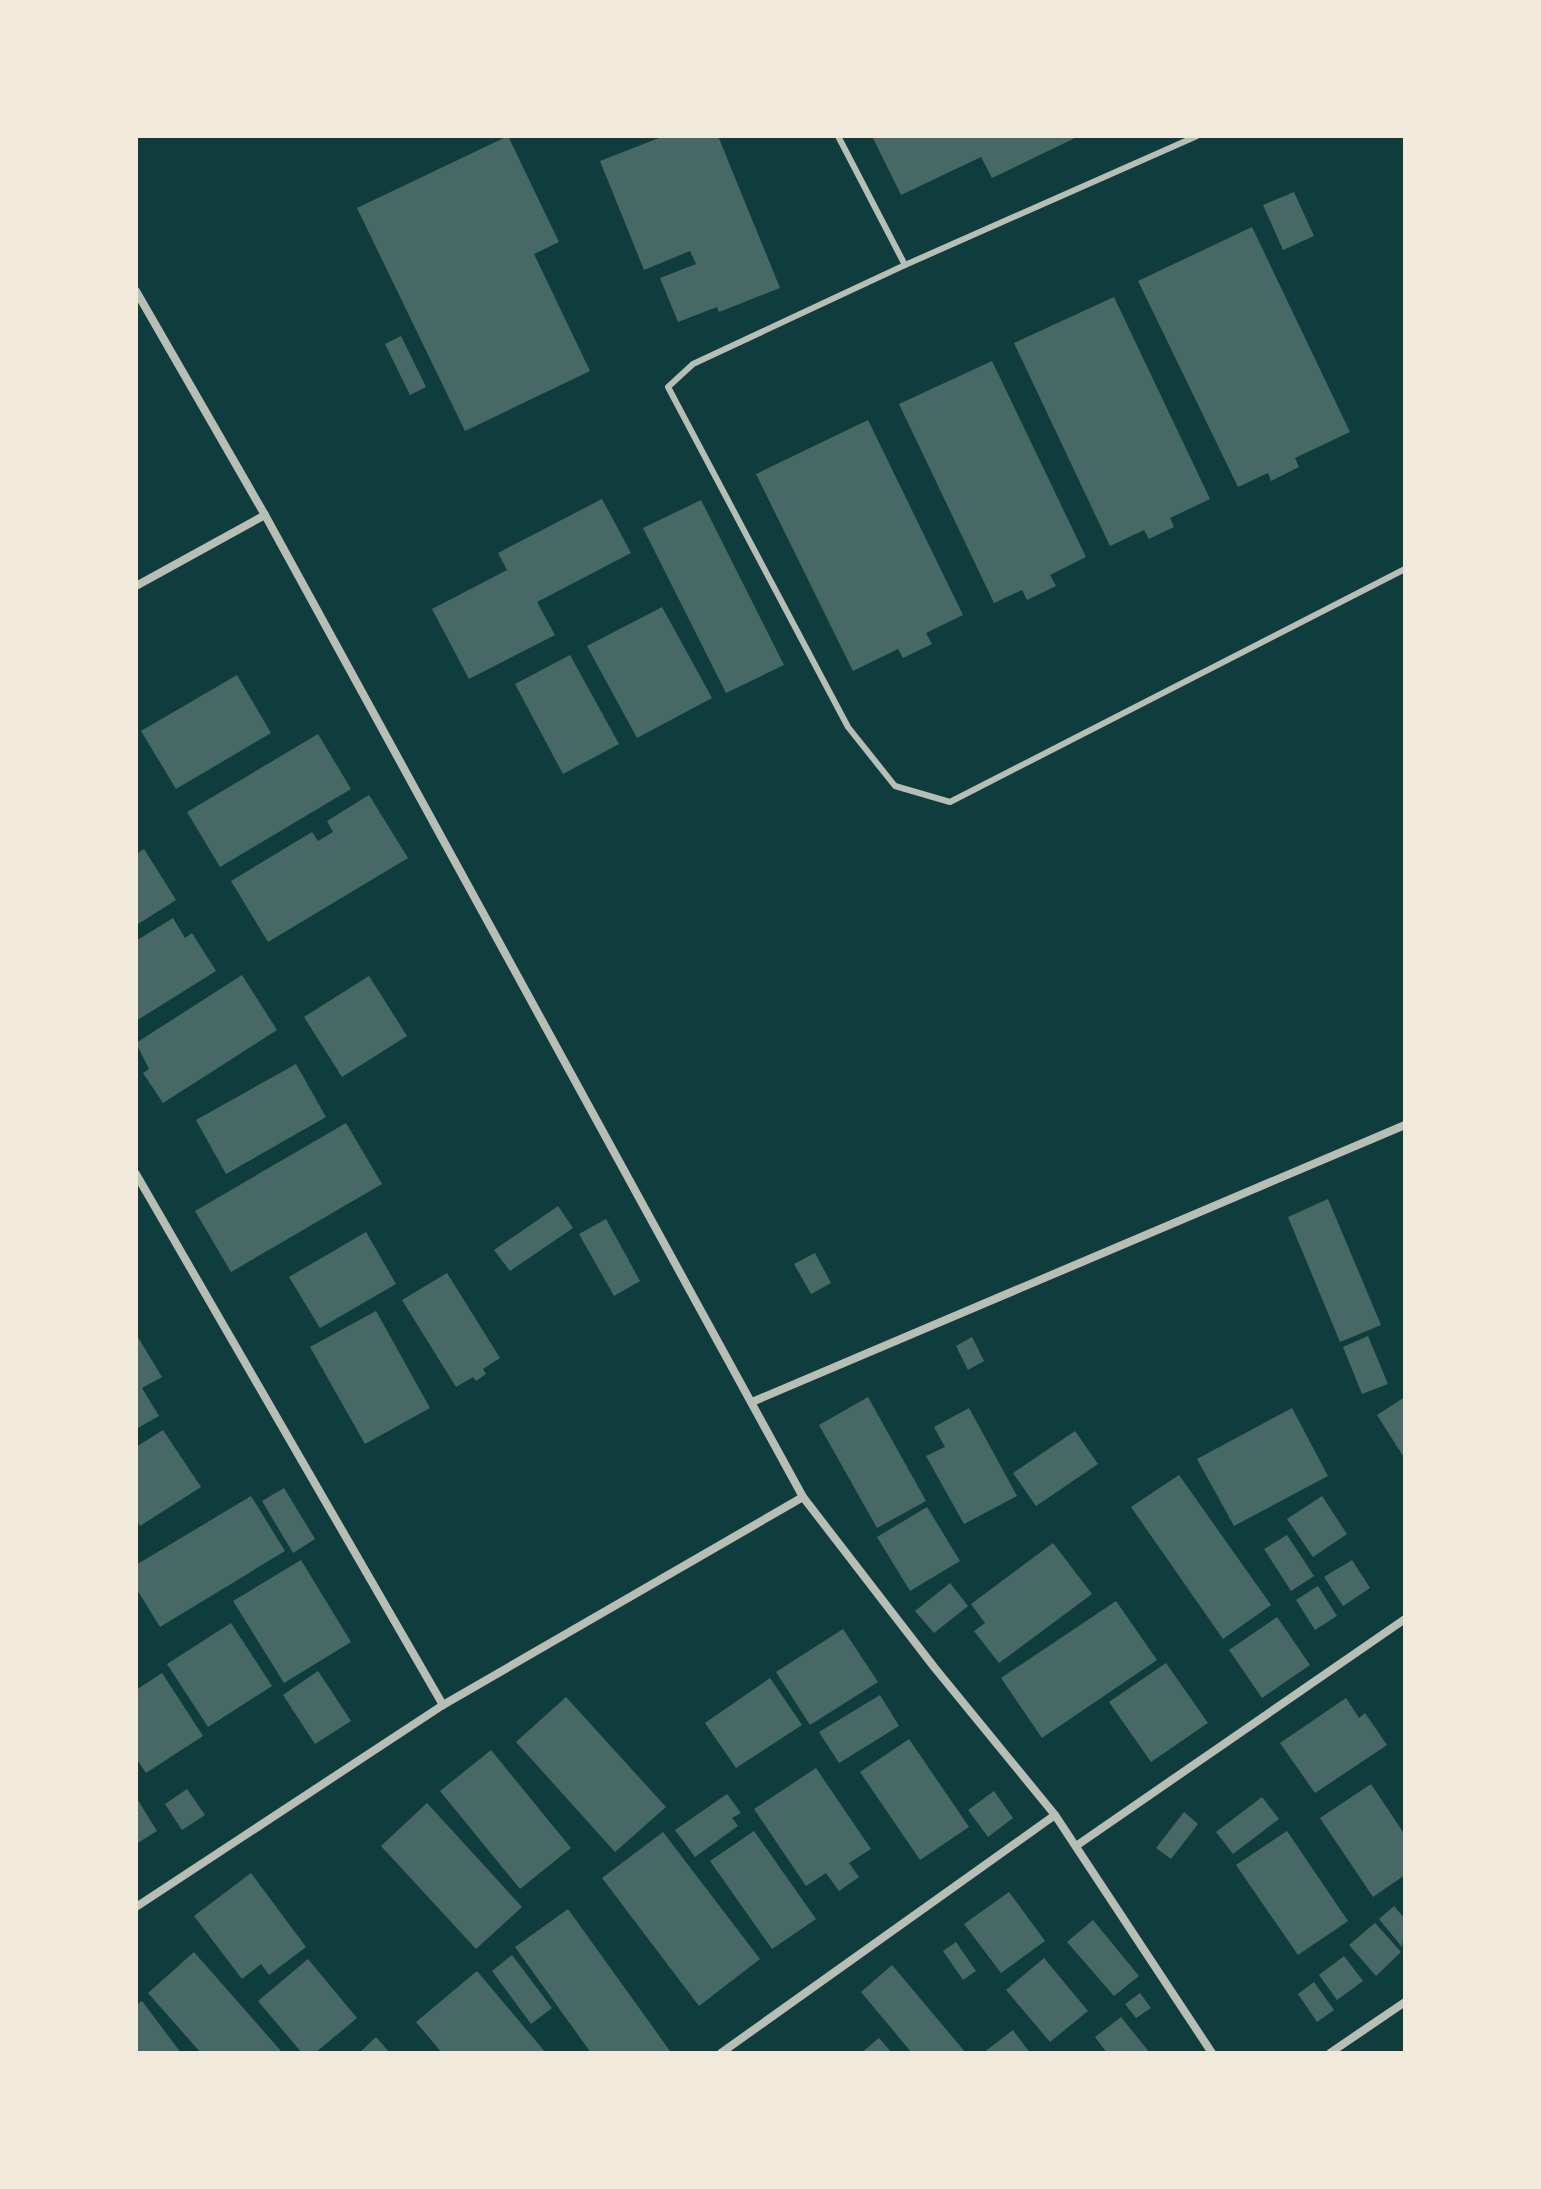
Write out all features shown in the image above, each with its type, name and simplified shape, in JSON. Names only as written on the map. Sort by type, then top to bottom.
[{"type":"street","points":[[136,291],[265,515],[803,1497],[934,1667],[1055,1815],[1212,2053]]},
{"type":"street","points":[[136,586],[265,515]]},
{"type":"street","points":[[752,1402],[1405,1125]]},
{"type":"street","points":[[136,1174],[443,1705]]},
{"type":"street","points":[[136,1907],[443,1705],[803,1497]]},
{"type":"street","points":[[1076,1846],[1405,1619]]},
{"type":"street","points":[[721,2053],[1055,1815]]},
{"type":"street","points":[[1330,2053],[1405,2002]]},
{"type":"lane","points":[[838,136],[905,265]]},
{"type":"lane","points":[[1197,136],[905,265],[693,364],[668,387],[848,727],[895,786],[950,802],[1405,569]]},
{"type":"building","points":[[508,136],[559,242],[534,254],[590,371],[465,431],[357,208]]},
{"type":"building","points":[[664,136],[718,136],[780,288],[719,312],[717,307],[678,322],[660,278],[696,264],[690,251],[644,270],[600,161]]},
{"type":"building","points":[[872,136],[1079,136],[992,178],[981,157],[901,195]]},
{"type":"building","points":[[1294,192],[1314,236],[1283,250],[1263,205]]},
{"type":"building","points":[[1252,227],[1350,432],[1295,458],[1299,467],[1271,481],[1268,473],[1238,487],[1138,281]]},
{"type":"building","points":[[1114,297],[1210,499],[1170,518],[1174,527],[1149,539],[1144,530],[1110,546],[1014,343]]},
{"type":"building","points":[[401,336],[426,387],[410,395],[385,344]]},
{"type":"building","points":[[992,361],[1086,557],[1050,575],[1056,586],[1027,600],[1022,590],[994,603],[899,404]]},
{"type":"building","points":[[868,420],[963,615],[926,633],[932,644],[903,658],[898,649],[853,671],[756,474]]},
{"type":"building","points":[[602,499],[631,553],[537,602],[555,635],[469,679],[432,609],[507,570],[498,553]]},
{"type":"building","points":[[701,500],[784,665],[726,693],[643,528]]},
{"type":"building","points":[[662,607],[712,698],[637,738],[587,646]]},
{"type":"building","points":[[570,655],[619,744],[563,774],[515,684]]},
{"type":"building","points":[[237,675],[271,733],[176,789],[141,731]]},
{"type":"building","points":[[318,734],[351,789],[220,867],[187,812]]},
{"type":"building","points":[[369,795],[408,858],[268,942],[231,881],[312,832],[318,841],[333,832],[327,821]]},
{"type":"building","points":[[144,849],[176,900],[138,924],[136,854]]},
{"type":"building","points":[[173,918],[185,938],[192,933],[216,971],[136,1021],[136,941]]},
{"type":"building","points":[[242,975],[277,1030],[163,1103],[143,1073],[149,1069],[136,1043]]},
{"type":"building","points":[[369,976],[407,1036],[342,1077],[304,1017]]},
{"type":"building","points":[[296,1064],[326,1117],[226,1174],[196,1120]]},
{"type":"building","points":[[346,1123],[382,1184],[231,1272],[195,1211]]},
{"type":"building","points":[[1328,1199],[1381,1325],[1340,1342],[1288,1217]]},
{"type":"building","points":[[558,1206],[573,1228],[510,1271],[494,1250]]},
{"type":"building","points":[[606,1219],[640,1281],[614,1296],[579,1234]]},
{"type":"building","points":[[366,1232],[396,1284],[320,1328],[289,1277]]},
{"type":"building","points":[[815,1253],[831,1283],[811,1294],[794,1264]]},
{"type":"building","points":[[447,1273],[500,1358],[483,1369],[486,1374],[476,1381],[473,1377],[456,1387],[402,1300]]},
{"type":"building","points":[[376,1311],[430,1408],[365,1444],[310,1347]]},
{"type":"building","points":[[136,1334],[162,1377],[142,1388],[159,1416],[136,1429]]},
{"type":"building","points":[[1368,1336],[1388,1384],[1362,1394],[1343,1347]]},
{"type":"building","points":[[972,1337],[984,1361],[968,1370],[956,1346]]},
{"type":"building","points":[[868,1397],[926,1501],[877,1528],[819,1425]]},
{"type":"building","points":[[1405,1397],[1405,1459],[1377,1415]]},
{"type":"building","points":[[969,1408],[1017,1496],[964,1524],[926,1456],[945,1447],[934,1427]]},
{"type":"building","points":[[1292,1408],[1328,1476],[1234,1526],[1197,1459]]},
{"type":"building","points":[[163,1430],[201,1487],[140,1526],[136,1519],[136,1447]]},
{"type":"building","points":[[1075,1431],[1098,1464],[1036,1506],[1013,1473]]},
{"type":"building","points":[[1179,1475],[1271,1605],[1223,1639],[1131,1507]]},
{"type":"building","points":[[284,1488],[315,1539],[293,1553],[262,1501]]},
{"type":"building","points":[[251,1496],[285,1551],[160,1627],[136,1588],[136,1565]]},
{"type":"building","points":[[1322,1496],[1347,1534],[1313,1557],[1287,1519]]},
{"type":"building","points":[[927,1507],[960,1561],[910,1591],[877,1537]]},
{"type":"building","points":[[1287,1535],[1314,1576],[1291,1591],[1264,1549]]},
{"type":"building","points":[[1053,1543],[1092,1594],[999,1663],[974,1631],[985,1623],[971,1604]]},
{"type":"building","points":[[301,1560],[351,1642],[284,1683],[233,1601]]},
{"type":"building","points":[[1352,1560],[1370,1588],[1343,1606],[1324,1577]]},
{"type":"building","points":[[950,1583],[968,1606],[934,1633],[915,1611]]},
{"type":"building","points":[[1318,1586],[1337,1616],[1315,1630],[1296,1600]]},
{"type":"building","points":[[1116,1601],[1157,1660],[1042,1738],[1001,1678]]},
{"type":"building","points":[[1277,1617],[1310,1665],[1262,1698],[1229,1650]]},
{"type":"building","points":[[231,1623],[272,1686],[208,1727],[167,1664]]},
{"type":"building","points":[[843,1629],[878,1682],[810,1725],[776,1672]]},
{"type":"building","points":[[1166,1663],[1208,1723],[1151,1762],[1109,1702]]},
{"type":"building","points":[[318,1671],[351,1721],[315,1744],[283,1695]]},
{"type":"building","points":[[162,1673],[203,1736],[146,1773],[136,1758],[136,1690]]},
{"type":"building","points":[[770,1678],[802,1725],[736,1768],[705,1723]]},
{"type":"building","points":[[880,1695],[899,1726],[839,1763],[819,1732]]},
{"type":"building","points":[[566,1697],[666,1807],[615,1852],[516,1742]]},
{"type":"building","points":[[1346,1698],[1359,1718],[1365,1713],[1387,1745],[1315,1793],[1280,1743]]},
{"type":"building","points":[[909,1739],[969,1827],[920,1860],[860,1772]]},
{"type":"building","points":[[491,1750],[571,1848],[520,1889],[440,1791]]},
{"type":"building","points":[[816,1768],[871,1849],[849,1863],[859,1877],[839,1891],[826,1873],[806,1886],[754,1809]]},
{"type":"building","points":[[1371,1784],[1405,1835],[1405,1875],[1373,1897],[1320,1818]]},
{"type":"building","points":[[187,1789],[205,1815],[182,1830],[165,1804]]},
{"type":"building","points":[[994,1791],[1013,1818],[988,1837],[968,1810]]},
{"type":"building","points":[[727,1794],[741,1813],[732,1818],[738,1826],[695,1857],[675,1830]]},
{"type":"building","points":[[136,1797],[157,1831],[136,1844]]},
{"type":"building","points":[[1262,1797],[1279,1819],[1233,1854],[1216,1832]]},
{"type":"building","points":[[427,1803],[522,1907],[476,1949],[381,1846]]},
{"type":"building","points":[[1184,1812],[1198,1824],[1171,1859],[1156,1848]]},
{"type":"building","points":[[754,1831],[816,1919],[772,1949],[710,1861]]},
{"type":"building","points":[[1287,1831],[1348,1921],[1298,1955],[1236,1865]]},
{"type":"building","points":[[663,1832],[760,1959],[699,2006],[602,1878]]},
{"type":"building","points":[[251,1873],[306,1947],[269,1975],[261,1964],[242,1979],[194,1916]]},
{"type":"building","points":[[1009,1892],[1045,1941],[1001,1973],[964,1924]]},
{"type":"building","points":[[1394,1906],[1405,1919],[1402,1947],[1379,1919]]},
{"type":"building","points":[[568,1909],[670,2051],[591,2053],[515,1947]]},
{"type":"building","points":[[1093,1920],[1139,1976],[1114,1996],[1067,1942]]},
{"type":"building","points":[[1375,1923],[1401,1952],[1376,1976],[1349,1945]]},
{"type":"building","points":[[956,1942],[976,1971],[963,1980],[943,1951]]},
{"type":"building","points":[[194,1952],[281,2051],[279,2053],[201,2053],[148,1993]]},
{"type":"building","points":[[512,1955],[552,2008],[531,2024],[492,1971]]},
{"type":"building","points":[[1344,1956],[1363,1981],[1337,2000],[1319,1975]]},
{"type":"building","points":[[1044,1958],[1088,2011],[1050,2042],[1006,1990]]},
{"type":"building","points":[[308,1959],[357,2018],[315,2053],[302,2053],[258,2001]]},
{"type":"building","points":[[892,1965],[966,2053],[912,2053],[861,1992]]},
{"type":"building","points":[[477,1971],[546,2053],[442,2053],[416,2022]]},
{"type":"building","points":[[1314,1982],[1334,2010],[1317,2022],[1298,1994]]},
{"type":"building","points":[[1140,1993],[1151,2008],[1136,2018],[1125,2004]]},
{"type":"building","points":[[142,2001],[181,2053],[136,2053],[136,2005]]},
{"type":"building","points":[[1121,2017],[1150,2053],[1107,2053],[1095,2037]]},
{"type":"building","points":[[1013,2030],[1030,2053],[983,2053]]},
{"type":"building","points":[[376,2037],[390,2053],[359,2053]]},
{"type":"building","points":[[879,2038],[892,2053],[861,2053]]}]
